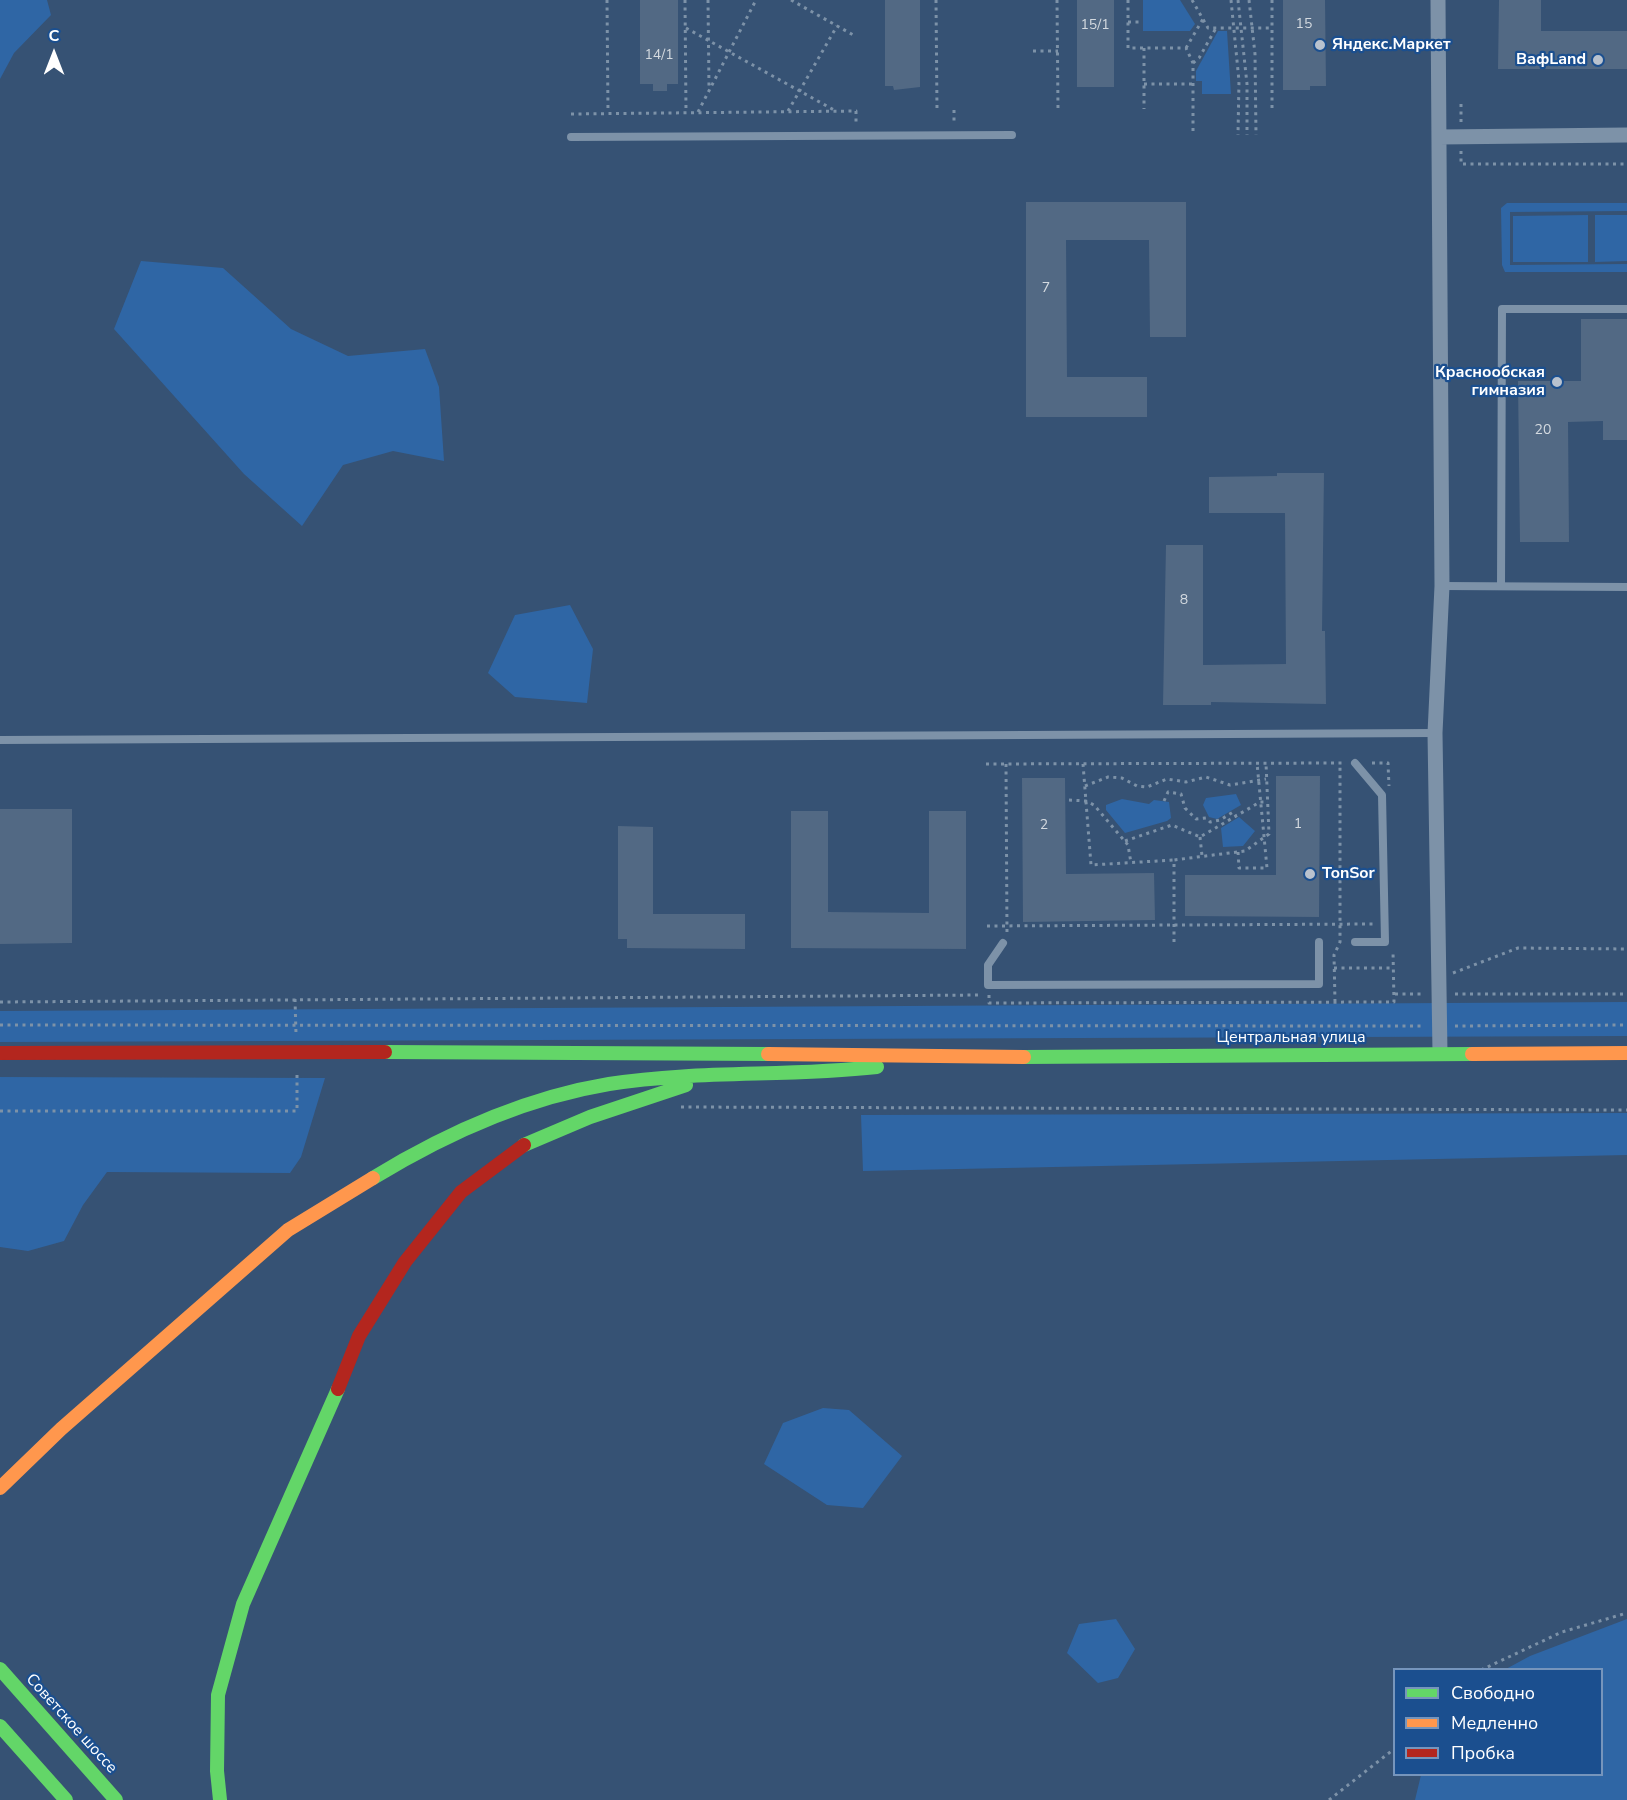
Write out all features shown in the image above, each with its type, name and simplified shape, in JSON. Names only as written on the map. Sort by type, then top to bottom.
[{"type":"main road","points":[[0,1053],[652,1052],[955,1058]]},
{"type":"main road","name":"Центральная улица","points":[[955,1058],[1627,1053]]},
{"type":"main road","points":[[0,1488],[61,1429],[288,1230],[415,1152],[506,1110],[608,1084],[718,1074],[826,1073],[955,1058]]},
{"type":"main road","points":[[220,1800],[217,1771],[218,1695],[243,1604],[277,1522],[321,1431],[359,1336],[405,1262],[461,1191],[525,1144],[590,1117],[718,1074]]},
{"type":"main road","name":"Советское шоссе","points":[[0,1669],[116,1800]]},
{"type":"main road","points":[[0,1726],[66,1800]]},
{"type":"street","points":[[1438,0],[1442,586],[1435,734],[1440,1053]]},
{"type":"street","points":[[1439,137],[1627,135]]},
{"type":"lane","points":[[571,137],[1012,135]]},
{"type":"lane","points":[[1501,586],[1502,309],[1627,309]]},
{"type":"lane","points":[[1442,586],[1627,586]]},
{"type":"lane","points":[[0,740],[1435,734]]},
{"type":"lane","points":[[1355,764],[1382,795],[1385,942],[1355,942]]},
{"type":"lane","points":[[1005,943],[988,965],[988,985],[1319,984],[1318,942]]},
{"type":"path","points":[[608,0],[608,113]]},
{"type":"path","points":[[685,0],[686,112]]},
{"type":"path","points":[[708,0],[709,90]]},
{"type":"path","points":[[698,112],[756,0]]},
{"type":"path","points":[[791,0],[855,36]]},
{"type":"path","points":[[936,0],[937,110]]},
{"type":"path","points":[[1057,0],[1058,109]]},
{"type":"path","points":[[1128,0],[1128,48],[1186,48]]},
{"type":"path","points":[[1192,0],[1208,28],[1272,28]]},
{"type":"path","points":[[1231,0],[1239,81],[1238,135]]},
{"type":"path","points":[[1239,0],[1247,84],[1247,135]]},
{"type":"path","points":[[1249,0],[1257,81],[1256,135]]},
{"type":"path","points":[[1272,0],[1272,108]]},
{"type":"path","points":[[1186,48],[1203,19]]},
{"type":"path","points":[[1128,22],[1143,22]]},
{"type":"path","points":[[788,111],[837,26]]},
{"type":"path","points":[[686,28],[835,111]]},
{"type":"path","points":[[1193,63],[1199,58],[1216,28]]},
{"type":"path","points":[[1144,48],[1144,109]]},
{"type":"path","points":[[1186,48],[1193,63],[1193,135]]},
{"type":"path","points":[[1033,51],[1058,51]]},
{"type":"path","points":[[1144,84],[1193,84]]},
{"type":"path","points":[[1461,104],[1461,164],[1627,164]]},
{"type":"path","points":[[571,114],[856,111]]},
{"type":"path","points":[[1335,1002],[1334,955],[1340,942],[1340,763]]},
{"type":"path","points":[[986,764],[1355,764]]},
{"type":"path","points":[[1005,943],[1007,926],[1006,764]]},
{"type":"path","points":[[1083,764],[1091,866],[1174,860],[1245,851],[1269,834],[1266,764]]},
{"type":"path","points":[[1238,852],[1239,868],[1267,868],[1257,764]]},
{"type":"path","points":[[1085,786],[1108,777],[1122,778],[1137,786],[1147,787],[1167,779],[1186,782],[1215,778],[1222,784],[1230,785],[1267,779]]},
{"type":"path","points":[[1164,801],[1168,792],[1181,794],[1185,808],[1196,819],[1206,818],[1210,822],[1220,820],[1233,812],[1236,816]]},
{"type":"path","points":[[1069,800],[1086,801],[1094,805],[1125,842],[1131,863]]},
{"type":"path","points":[[1200,837],[1260,802],[1268,802]]},
{"type":"path","points":[[1125,842],[1172,825],[1200,837]]},
{"type":"path","points":[[1200,837],[1202,856]]},
{"type":"path","points":[[1174,860],[1174,942]]},
{"type":"path","points":[[987,926],[1384,924]]},
{"type":"path","points":[[1440,986],[1473,964],[1518,948],[1627,949]]},
{"type":"path","points":[[1334,968],[1394,968]]},
{"type":"path","points":[[995,985],[995,1003]]},
{"type":"path","points":[[0,1002],[989,995],[989,1003],[1394,1002],[1394,994],[1440,986],[1627,994]]},
{"type":"path","points":[[0,1025],[1627,1025]]},
{"type":"path","points":[[671,1107],[1627,1110]]},
{"type":"path","points":[[0,1111],[297,1111]]},
{"type":"path","points":[[1485,1668],[1562,1632],[1627,1613]]},
{"type":"path","points":[[1329,1800],[1393,1751]]},
{"type":"shaded area","points":[[0,0],[47,0],[51,15],[14,53],[0,79]]},
{"type":"shaded area","points":[[1143,0],[1180,0],[1195,24],[1190,31],[1143,31]]},
{"type":"shaded area","points":[[1218,31],[1227,31],[1231,94],[1202,94],[1202,81],[1196,81],[1196,71]]},
{"type":"shaded area","points":[[1507,203],[1627,203],[1627,211],[1510,212],[1510,265],[1627,264],[1627,272],[1505,272],[1502,265],[1501,208]]},
{"type":"shaded area","points":[[1588,215],[1588,262],[1513,262],[1513,216]]},
{"type":"shaded area","points":[[1595,215],[1627,215],[1627,261],[1595,262]]},
{"type":"shaded area","points":[[141,261],[223,268],[291,329],[348,356],[425,349],[439,387],[444,461],[393,451],[343,465],[302,526],[244,474],[114,329]]},
{"type":"shaded area","points":[[570,605],[593,649],[587,703],[515,697],[488,673],[515,615]]},
{"type":"shaded area","points":[[1236,794],[1241,805],[1217,819],[1209,817],[1203,805],[1206,798]]},
{"type":"shaded area","points":[[1122,799],[1149,804],[1154,800],[1169,802],[1171,818],[1125,833],[1106,810],[1106,805]]},
{"type":"shaded area","points":[[1239,817],[1255,831],[1243,846],[1223,847],[1221,828]]},
{"type":"shaded area","points":[[1627,1002],[1627,1036],[0,1042],[0,1011]]},
{"type":"shaded area","points":[[0,1077],[325,1078],[301,1157],[290,1173],[107,1172],[83,1205],[64,1241],[28,1251],[0,1247]]},
{"type":"shaded area","points":[[1627,1113],[1627,1155],[863,1171],[861,1115]]},
{"type":"shaded area","points":[[823,1408],[849,1410],[902,1456],[863,1508],[827,1505],[764,1464],[783,1423]]},
{"type":"shaded area","points":[[1116,1619],[1135,1649],[1118,1678],[1098,1683],[1067,1653],[1079,1624]]},
{"type":"shaded area","points":[[1627,1619],[1627,1800],[1415,1800],[1421,1776],[1603,1776],[1603,1668],[1508,1668],[1530,1656]]},
{"type":"building","points":[[640,0],[678,0],[678,84],[667,84],[667,91],[653,91],[653,84],[640,84]]},
{"type":"building","points":[[885,0],[920,0],[920,87],[894,90],[893,86],[885,86]]},
{"type":"building","points":[[1077,0],[1114,0],[1114,87],[1077,87]]},
{"type":"building","points":[[1283,0],[1325,0],[1326,86],[1310,86],[1310,90],[1283,90]]},
{"type":"building","points":[[1499,0],[1541,0],[1541,31],[1627,31],[1627,69],[1498,69]]},
{"type":"building","points":[[1026,202],[1186,202],[1186,337],[1150,337],[1149,240],[1066,240],[1067,377],[1147,377],[1147,417],[1026,417]]},
{"type":"building","points":[[1581,319],[1627,319],[1627,440],[1603,440],[1603,421],[1568,422],[1569,542],[1520,542],[1518,381],[1581,381]]},
{"type":"building","points":[[1277,473],[1324,473],[1322,631],[1325,631],[1326,704],[1211,702],[1211,705],[1163,705],[1166,545],[1203,545],[1203,665],[1286,664],[1285,513],[1209,513],[1209,477],[1277,476]]},
{"type":"building","points":[[1276,776],[1320,776],[1319,917],[1185,916],[1185,875],[1276,875]]},
{"type":"building","points":[[1022,778],[1065,778],[1066,874],[1154,873],[1155,920],[1023,922]]},
{"type":"building","points":[[0,809],[72,809],[72,943],[0,944]]},
{"type":"building","points":[[791,811],[828,811],[828,912],[929,913],[929,811],[966,811],[966,949],[791,948]]},
{"type":"building","points":[[618,826],[653,827],[653,914],[745,914],[745,949],[627,948],[627,939],[618,939]]},
{"type":"traffic: fast","points":[[385,1052],[768,1054]]},
{"type":"traffic: fast","points":[[1024,1057],[1472,1054]]},
{"type":"traffic: fast","points":[[373,1178],[428,1147],[486,1120],[546,1098],[577,1090],[675,1077],[877,1067]]},
{"type":"traffic: fast","points":[[524,1145],[590,1117],[686,1085]]},
{"type":"traffic: fast","points":[[220,1800],[217,1771],[218,1695],[243,1604],[338,1389]]},
{"type":"traffic: fast","points":[[0,1669],[116,1800]]},
{"type":"traffic: fast","points":[[0,1726],[66,1800]]},
{"type":"traffic: slow","points":[[1472,1054],[1627,1053]]},
{"type":"traffic: slow","points":[[768,1054],[1024,1057]]},
{"type":"traffic: slow","points":[[0,1488],[61,1429],[288,1230],[373,1178]]},
{"type":"traffic: jam","points":[[0,1053],[385,1052]]},
{"type":"traffic: jam","points":[[338,1389],[359,1336],[405,1262],[461,1192],[524,1145]]},
{"type":"place","name":"Яндекс.Маркет","points":[[1320,45]]},
{"type":"place","name":"ВафLand","points":[[1598,60]]},
{"type":"place","name":"Краснообская гимназия","points":[[1557,382]]},
{"type":"place","name":"TonSor","points":[[1310,874]]}]
